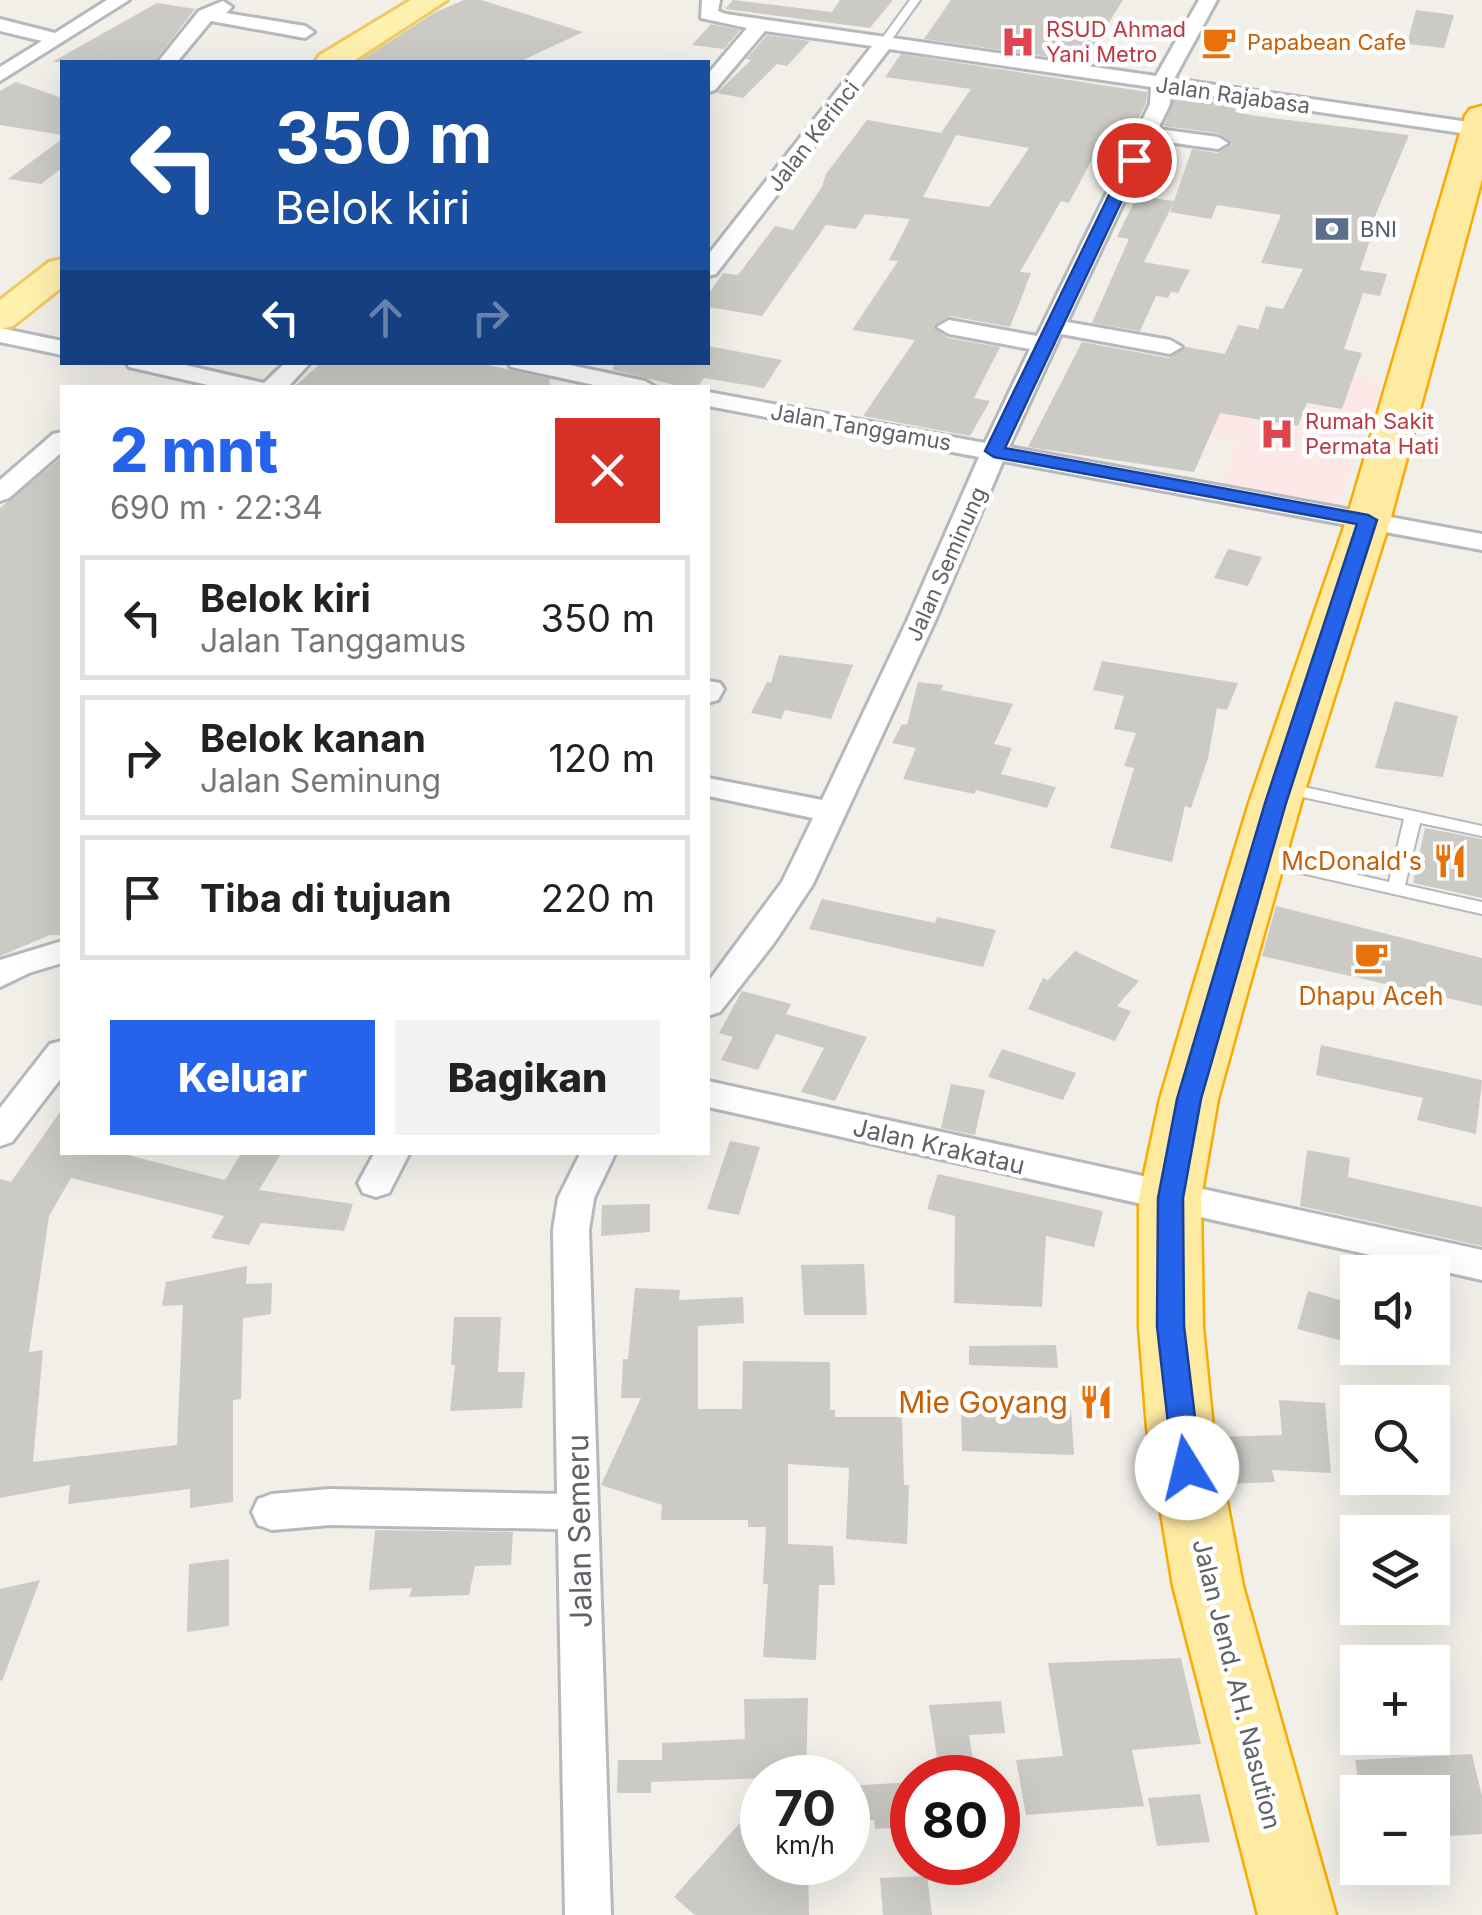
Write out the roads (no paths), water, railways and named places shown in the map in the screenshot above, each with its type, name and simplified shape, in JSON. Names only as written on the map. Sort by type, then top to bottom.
[{"type":"highway","name":"Jalan Jend. AH. Nasution","points":[[1296,1915],[1204,1566],[1180,1428],[1174,1360],[1170,1198],[1189,1099],[1259,858],[1368,520],[1481,125]]},
{"type":"main road","points":[[334,60],[432,0]]},
{"type":"main road","points":[[0,318],[60,272]]},
{"type":"street","points":[[0,74],[120,0]]},
{"type":"street","points":[[169,60],[206,16],[236,0]]},
{"type":"street","name":"Jalan Rajabasa","points":[[711,0],[706,10],[714,17],[760,25],[1161,85],[1481,125]]},
{"type":"street","name":"Jalan Seminung","points":[[710,1001],[785,905],[833,812],[994,451],[1160,104],[1161,85],[1208,0]]},
{"type":"street","points":[[206,16],[305,32]]},
{"type":"street","points":[[0,25],[58,40]]},
{"type":"street","points":[[710,84],[760,25]]},
{"type":"street","name":"Jalan Kerinci","points":[[710,267],[857,82],[882,44]]},
{"type":"street","points":[[1147,132],[1218,143]]},
{"type":"street","points":[[949,327],[1170,346]]},
{"type":"street","points":[[0,335],[60,348]]},
{"type":"street","points":[[124,385],[141,365]]},
{"type":"street","points":[[147,365],[242,385]]},
{"type":"street","points":[[276,385],[297,365]]},
{"type":"street","points":[[539,365],[617,377]]},
{"type":"street","name":"Jalan Tanggamus","points":[[710,399],[1482,542]]},
{"type":"street","points":[[0,494],[60,441]]},
{"type":"street","points":[[710,787],[833,812]]},
{"type":"street","points":[[0,976],[17,965],[60,953]]},
{"type":"street","points":[[0,1134],[60,1057]]},
{"type":"street","name":"Jalan Krakatau","points":[[710,1094],[1482,1265]]},
{"type":"street","name":"Jalan Semeru","points":[[588,1915],[571,1230],[576,1198],[598,1155]]},
{"type":"street","points":[[272,1512],[330,1507],[578,1512]]},
{"type":"lane","name":"Jalan Kerinci","points":[[882,44],[915,0]]},
{"type":"lane","points":[[1281,787],[1482,831]]},
{"type":"lane","points":[[1396,888],[1413,816]]},
{"type":"lane","points":[[1259,858],[1482,908]]},
{"type":"place","name":"RSUD Ahmad Yani Metro","points":[[1018,42]]},
{"type":"place","name":"Papabean Cafe","points":[[1219,42]]},
{"type":"place","name":"BNI","points":[[1332,229]]},
{"type":"place","name":"Rumah Sakit Permata Hati","points":[[1277,434]]},
{"type":"place","name":"McDonald's","points":[[1450,861]]},
{"type":"place","name":"Dhapu Aceh","points":[[1371,957]]},
{"type":"place","name":"Mie Goyang","points":[[1096,1402]]}]
